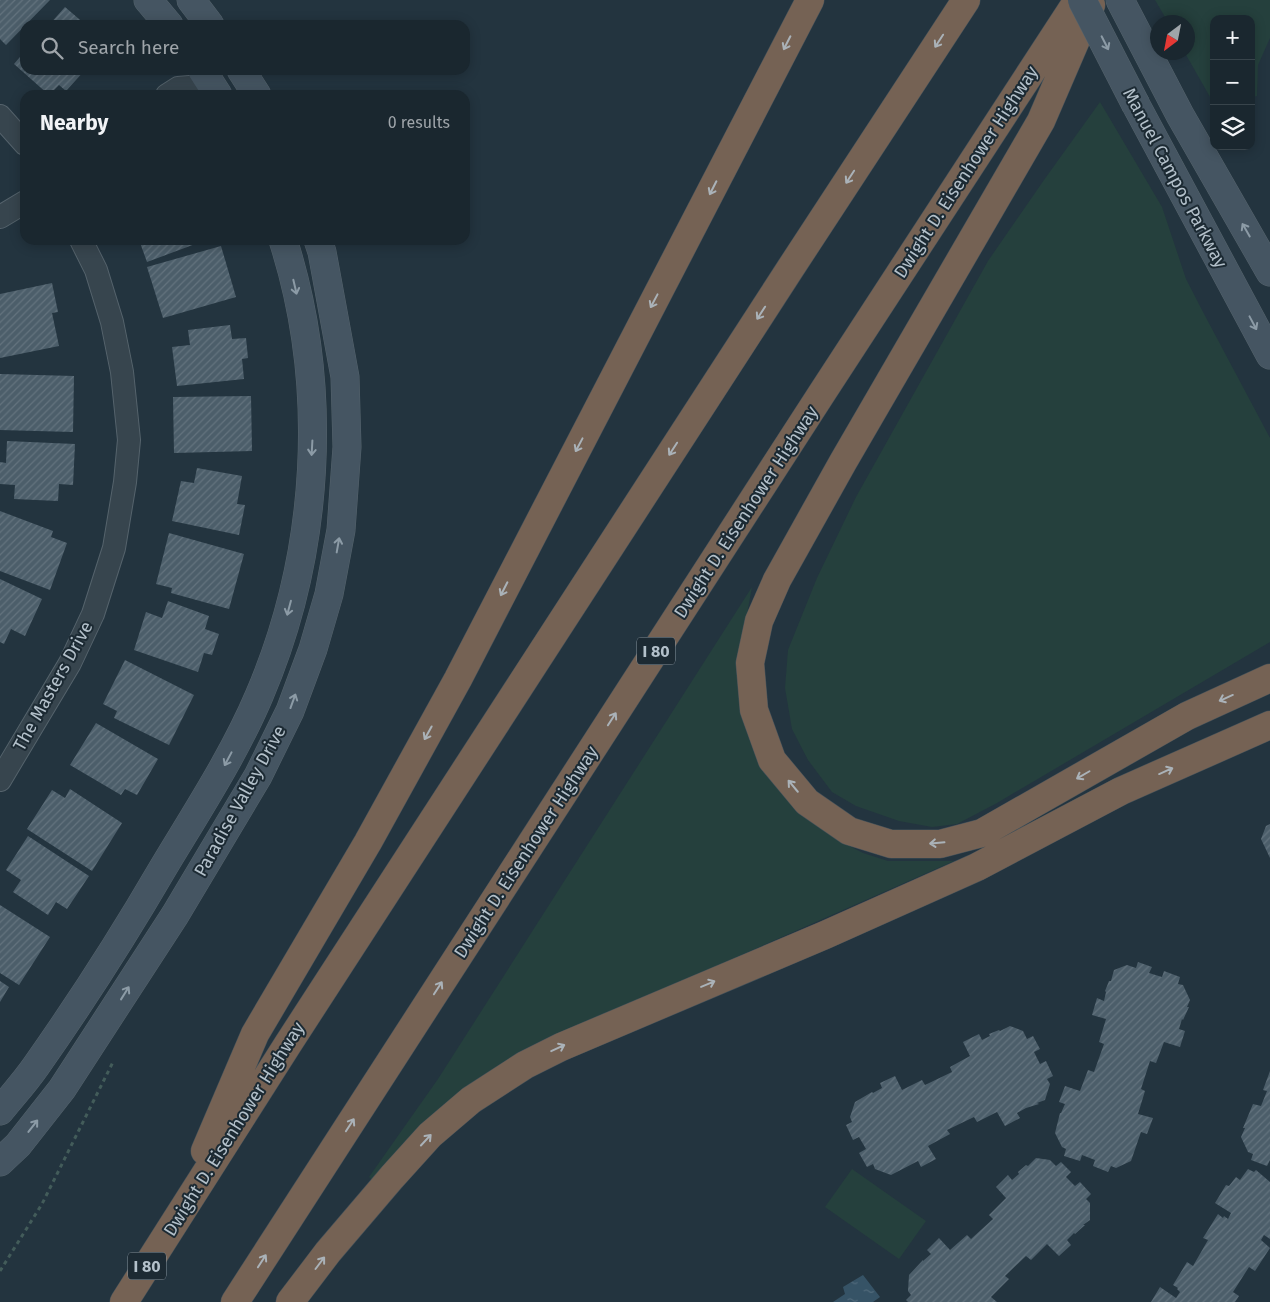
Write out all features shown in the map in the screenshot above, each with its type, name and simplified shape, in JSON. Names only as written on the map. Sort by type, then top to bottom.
[{"type":"highway","points":[[171,1230],[255,1034],[368,842],[453,688],[810,0]]},
{"type":"highway","name":"Dwight D. Eisenhower Highway","points":[[124,1302],[299,1028],[966,0]]},
{"type":"highway","name":"Dwight D. Eisenhower Highway","points":[[235,1302],[1078,0]]},
{"type":"highway","points":[[1093,0],[1041,121],[842,462],[777,580],[759,621],[750,663],[754,710],[772,760],[806,802],[849,831],[891,844],[940,844],[982,833],[1186,716],[1270,678]]},
{"type":"highway","points":[[290,1302],[328,1252],[430,1135],[471,1100],[525,1064],[561,1046],[825,935],[976,867],[1121,791],[1270,725]]},
{"type":"street","points":[[148,0],[166,20]]},
{"type":"street","points":[[192,0],[206,20]]},
{"type":"street","name":"Manuel Campos Parkway","points":[[1082,0],[1270,355]]},
{"type":"street","name":"Manuel Campos Parkway","points":[[1120,0],[1180,115],[1270,272]]},
{"type":"street","points":[[175,90],[178,88],[210,86],[228,75]]},
{"type":"street","points":[[244,75],[254,90]]},
{"type":"street","points":[[0,116],[20,138]]},
{"type":"street","points":[[0,217],[20,205]]},
{"type":"street","name":"The Masters Drive","points":[[0,780],[70,663],[93,614],[114,548],[123,491],[129,440],[122,372],[112,322],[96,270],[84,245]]},
{"type":"street","name":"Paradise Valley Drive","points":[[0,1111],[35,1067],[83,996],[146,897],[222,769],[259,696],[282,636],[297,580],[308,517],[313,442],[311,379],[302,317],[290,262],[284,245]]},
{"type":"street","name":"Paradise Valley Drive","points":[[0,1162],[18,1145],[62,1089],[175,915],[258,776],[290,711],[313,649],[329,594],[341,530],[347,447],[345,377],[320,245]]},
{"type":"path","points":[[0,1271],[42,1204],[113,1062]]},
{"type":"green space","points":[[1155,0],[1270,0],[1270,38],[1258,65],[1257,96],[1255,96],[1255,15],[1210,15],[1210,97],[1189,60],[1195,60],[1195,15],[1164,15]]},
{"type":"green space","points":[[1100,102],[1162,207],[1186,279],[1270,438],[1270,642],[997,803],[957,824],[932,827],[899,821],[856,806],[832,792],[808,760],[792,729],[785,688],[788,650],[817,578],[856,497],[988,261]]},
{"type":"green space","points":[[752,587],[742,641],[741,715],[765,774],[798,811],[836,839],[863,853],[888,861],[954,861],[542,1043],[376,1183],[369,1177],[438,1079]]},
{"type":"green space","points":[[852,1169],[926,1221],[899,1259],[825,1207]]},
{"type":"water","points":[[863,1275],[880,1297],[873,1302],[833,1302],[845,1294],[843,1287]]},
{"type":"building","points":[[0,0],[50,0],[30,20],[20,20],[20,31],[6,45],[0,39]]},
{"type":"building","points":[[65,7],[80,20],[53,20]]},
{"type":"building","points":[[20,57],[20,69],[14,64]]},
{"type":"building","points":[[26,75],[80,75],[67,90],[59,85],[54,90],[43,90]]},
{"type":"building","points":[[141,245],[193,245],[147,262]]},
{"type":"building","points":[[221,246],[236,297],[163,318],[147,267]]},
{"type":"building","points":[[52,283],[58,312],[52,313],[59,346],[0,358],[0,294]]},
{"type":"building","points":[[230,325],[232,339],[246,338],[248,358],[242,359],[244,379],[177,386],[172,347],[190,345],[188,330]]},
{"type":"building","points":[[0,374],[74,376],[73,432],[0,430]]},
{"type":"building","points":[[251,396],[252,451],[174,453],[173,397]]},
{"type":"building","points":[[7,441],[75,444],[73,485],[59,484],[58,501],[14,499],[15,485],[0,484],[0,462],[6,463]]},
{"type":"building","points":[[197,468],[242,476],[237,504],[245,505],[239,535],[172,521],[181,481],[194,483]]},
{"type":"building","points":[[0,511],[53,531],[51,537],[67,543],[50,590],[0,571]]},
{"type":"building","points":[[169,533],[244,554],[229,609],[171,593],[172,588],[156,584]]},
{"type":"building","points":[[0,579],[42,599],[25,636],[11,629],[4,644],[0,642]]},
{"type":"building","points":[[168,601],[209,616],[205,629],[219,634],[212,655],[204,653],[198,672],[134,650],[146,612],[162,618]]},
{"type":"building","points":[[125,660],[194,695],[169,745],[114,718],[117,711],[103,704]]},
{"type":"building","points":[[96,723],[158,759],[137,795],[125,789],[121,795],[70,765]]},
{"type":"building","points":[[70,789],[122,823],[92,871],[27,829],[52,790],[65,798]]},
{"type":"building","points":[[1270,824],[1270,858],[1261,839],[1266,826]]},
{"type":"building","points":[[28,836],[89,876],[67,909],[56,902],[48,915],[13,892],[21,880],[6,870]]},
{"type":"building","points":[[0,905],[50,937],[19,985],[0,973]]},
{"type":"building","points":[[1138,962],[1152,967],[1149,973],[1162,977],[1164,971],[1180,977],[1178,984],[1183,985],[1190,1000],[1187,1007],[1189,1007],[1179,1029],[1185,1031],[1180,1047],[1164,1042],[1156,1063],[1150,1061],[1141,1089],[1145,1091],[1138,1114],[1153,1118],[1147,1134],[1141,1132],[1131,1161],[1116,1168],[1111,1166],[1108,1172],[1093,1166],[1095,1160],[1082,1155],[1080,1161],[1064,1156],[1066,1149],[1062,1147],[1055,1133],[1060,1113],[1065,1104],[1059,1102],[1065,1086],[1080,1091],[1088,1070],[1094,1072],[1104,1044],[1099,1042],[1106,1019],[1092,1015],[1097,998],[1104,1001],[1105,991],[1109,981],[1111,981],[1114,970],[1127,965],[1136,968]]},
{"type":"building","points":[[0,981],[9,987],[0,1002]]},
{"type":"building","points":[[1010,1026],[1023,1031],[1027,1039],[1033,1036],[1040,1049],[1034,1052],[1040,1064],[1046,1061],[1053,1076],[1047,1079],[1050,1084],[1045,1100],[1017,1113],[1020,1118],[1005,1126],[997,1112],[977,1122],[974,1117],[947,1130],[950,1134],[928,1146],[936,1159],[921,1167],[918,1161],[891,1175],[875,1169],[873,1164],[867,1167],[859,1153],[866,1149],[859,1137],[853,1140],[846,1125],[852,1122],[850,1117],[855,1102],[882,1088],[880,1083],[895,1076],[902,1090],[922,1080],[925,1085],[952,1072],[950,1067],[970,1056],[963,1042],[979,1034],[982,1040],[990,1036],[989,1034]]},
{"type":"building","points":[[1270,1071],[1270,1160],[1267,1166],[1251,1160],[1253,1154],[1248,1152],[1241,1137],[1253,1104],[1261,1106],[1267,1091],[1263,1090]]},
{"type":"building","points":[[1036,1158],[1050,1160],[1056,1166],[1061,1162],[1071,1172],[1066,1177],[1075,1186],[1080,1182],[1091,1194],[1086,1199],[1090,1203],[1090,1220],[1067,1240],[1071,1245],[1059,1256],[1047,1244],[1031,1260],[1026,1256],[1005,1276],[1009,1279],[991,1297],[997,1302],[908,1302],[906,1300],[911,1295],[908,1291],[909,1275],[931,1254],[927,1250],[939,1238],[950,1250],[967,1235],[971,1239],[993,1219],[989,1215],[1006,1198],[996,1187],[1008,1175],[1012,1180],[1019,1174],[1018,1172]]},
{"type":"building","points":[[1248,1169],[1254,1172],[1256,1170],[1270,1182],[1270,1239],[1264,1235],[1261,1240],[1270,1248],[1255,1271],[1249,1267],[1233,1292],[1239,1296],[1235,1302],[1151,1302],[1160,1287],[1176,1298],[1180,1292],[1173,1285],[1187,1262],[1193,1266],[1208,1240],[1203,1238],[1218,1214],[1228,1219],[1231,1213],[1215,1203],[1226,1185],[1229,1186],[1236,1177],[1240,1180]]}]
